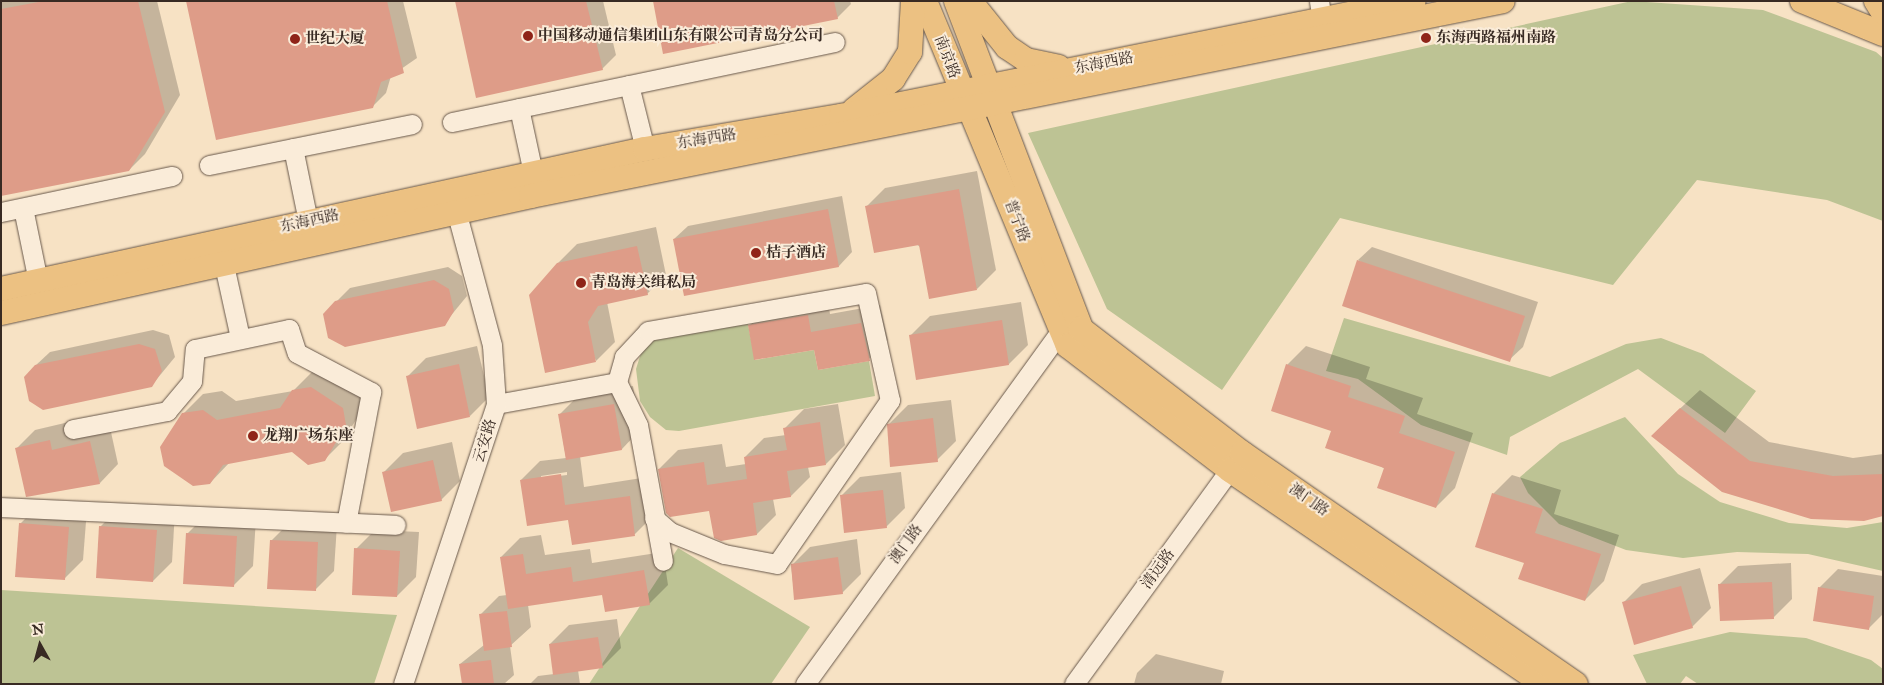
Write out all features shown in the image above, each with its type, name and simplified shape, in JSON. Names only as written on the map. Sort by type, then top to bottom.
[{"type":"main road","points":[[841,116],[865,104],[902,68],[914,37],[913,1]]},
{"type":"main road","name":"南京路","points":[[925,1],[960,91],[985,100]]},
{"type":"main road","name":"南京路","points":[[956,1],[985,100]]},
{"type":"main road","points":[[970,1],[994,36],[1026,60],[1078,68]]},
{"type":"main road","name":"东海西路","points":[[985,100],[1078,68],[1320,11],[1414,1]]},
{"type":"main road","name":"东海西路","points":[[1,313],[458,215],[531,196],[985,100],[1503,1]]},
{"type":"main road","points":[[1802,1],[1883,34]]},
{"type":"main road","points":[[1876,1],[1883,12]]},
{"type":"main road","name":"东海西路","points":[[1,289],[645,149],[841,116],[960,91]]},
{"type":"main road","name":"普宁路","points":[[985,100],[1066,323]]},
{"type":"main road","name":"澳门路","points":[[1066,323],[1081,329],[1236,461],[1544,684]]},
{"type":"main road","name":"澳门路","points":[[1236,461],[1576,684]]},
{"type":"street","points":[[452,122],[835,42]]},
{"type":"street","points":[[629,85],[645,149]]},
{"type":"street","points":[[519,108],[533,173]]},
{"type":"street","points":[[208,165],[412,124]]},
{"type":"street","points":[[293,148],[308,221]]},
{"type":"street","points":[[1,212],[172,176]]},
{"type":"street","name":"云安路","points":[[404,684],[496,404],[492,345],[451,191]]},
{"type":"street","points":[[22,208],[38,282]]},
{"type":"street","points":[[224,265],[240,338]]},
{"type":"street","points":[[654,518],[670,532],[724,554],[777,564],[890,400],[866,293],[648,332],[624,357],[617,382],[638,425],[654,518],[663,561]]},
{"type":"street","name":"澳门路","points":[[805,684],[1066,323]]},
{"type":"street","points":[[72,429],[167,411],[192,381],[195,349],[289,329],[297,353],[371,392],[346,523]]},
{"type":"street","points":[[496,404],[617,382]]},
{"type":"street","name":"清远路","points":[[1074,684],[1236,461]]},
{"type":"street","points":[[1,507],[396,525]]},
{"type":"green space","points":[[1632,1],[1763,10],[1876,52],[1883,58],[1883,221],[1827,200],[1697,180],[1613,285],[1340,218],[1222,390],[1107,309],[1028,133]]},
{"type":"green space","points":[[1344,318],[1550,377],[1626,344],[1661,338],[1703,354],[1756,391],[1725,433],[1638,369],[1510,437],[1507,455],[1421,425],[1358,379],[1326,371]]},
{"type":"green space","points":[[748,324],[755,360],[814,350],[818,370],[869,361],[875,396],[679,431],[666,430],[650,417],[640,401],[636,369],[641,353],[656,338]]},
{"type":"green space","points":[[1625,417],[1678,474],[1720,502],[1789,523],[1847,528],[1883,522],[1883,571],[1808,554],[1737,552],[1683,558],[1626,550],[1559,524],[1528,493],[1520,477],[1560,443]]},
{"type":"green space","points":[[678,548],[810,627],[771,684],[589,684]]},
{"type":"green space","points":[[1,590],[397,615],[374,684],[1,684]]},
{"type":"green space","points":[[1730,632],[1806,638],[1871,660],[1883,669],[1883,684],[1698,684],[1686,676],[1680,684],[1647,684],[1633,655]]},
{"type":"building","points":[[44,1],[138,1],[165,112],[129,171],[1,196],[1,9]]},
{"type":"building","name":"世纪大厦","points":[[186,1],[387,1],[404,73],[381,82],[373,108],[216,140]]},
{"type":"building","name":"中国移动通信集团山东有限公司青岛分公司","points":[[455,1],[586,1],[603,70],[476,98]]},
{"type":"building","points":[[653,1],[834,1],[838,19],[663,54]]},
{"type":"building","points":[[959,189],[977,290],[929,299],[919,245],[874,253],[865,206]]},
{"type":"building","name":"桔子酒店","points":[[828,209],[839,267],[684,296],[673,239]]},
{"type":"building","points":[[637,246],[648,295],[598,306],[588,322],[596,362],[545,373],[529,295],[557,263]]},
{"type":"building","points":[[1357,260],[1525,316],[1510,362],[1342,306]]},
{"type":"building","points":[[434,280],[449,289],[454,311],[445,326],[345,347],[328,338],[323,314],[335,301]]},
{"type":"building","points":[[808,315],[811,332],[861,323],[870,361],[818,370],[814,350],[754,360],[748,325]]},
{"type":"building","points":[[1002,320],[1009,365],[916,380],[909,335]]},
{"type":"building","points":[[139,344],[155,349],[162,371],[152,387],[43,410],[29,401],[24,377],[35,365]]},
{"type":"building","points":[[459,364],[470,417],[417,429],[406,376]]},
{"type":"building","points":[[1286,364],[1351,386],[1348,397],[1405,416],[1399,433],[1455,452],[1436,508],[1377,488],[1384,468],[1325,448],[1331,431],[1271,411]]},
{"type":"building","name":"龙翔广场东座","points":[[311,387],[343,408],[346,425],[325,461],[308,465],[292,452],[223,465],[210,484],[193,486],[164,466],[160,447],[182,413],[203,410],[217,420],[280,408],[292,390]]},
{"type":"building","points":[[614,404],[622,450],[566,460],[558,414]]},
{"type":"building","points":[[1680,408],[1750,461],[1833,476],[1883,474],[1883,516],[1864,521],[1811,519],[1722,492],[1651,436]]},
{"type":"building","points":[[933,418],[938,462],[890,467],[887,424]]},
{"type":"building","points":[[820,422],[826,465],[787,471],[791,497],[753,503],[757,535],[721,541],[714,538],[709,511],[670,517],[666,513],[658,469],[704,462],[707,485],[747,479],[744,457],[787,450],[783,428]]},
{"type":"building","points":[[50,440],[52,450],[90,441],[100,484],[26,497],[15,448]]},
{"type":"building","points":[[433,460],[442,501],[391,512],[382,472]]},
{"type":"building","points":[[561,474],[565,505],[630,496],[635,536],[572,545],[568,520],[527,526],[520,480]]},
{"type":"building","points":[[883,490],[887,528],[844,533],[840,495]]},
{"type":"building","points":[[1492,493],[1543,509],[1535,533],[1601,554],[1585,601],[1518,579],[1524,563],[1475,547]]},
{"type":"building","points":[[19,523],[69,527],[65,580],[15,577]]},
{"type":"building","points":[[99,526],[157,530],[153,582],[96,578]]},
{"type":"building","points":[[186,533],[237,536],[234,587],[183,584]]},
{"type":"building","points":[[270,540],[318,542],[316,591],[267,589]]},
{"type":"building","points":[[354,548],[400,551],[397,597],[352,595]]},
{"type":"building","points":[[523,554],[526,574],[571,567],[573,582],[644,570],[650,605],[605,612],[602,595],[508,609],[500,557]]},
{"type":"building","points":[[838,557],[843,594],[794,600],[791,564]]},
{"type":"building","points":[[1772,582],[1774,619],[1720,621],[1718,584]]},
{"type":"building","points":[[1681,586],[1693,628],[1634,645],[1622,602]]},
{"type":"building","points":[[1818,587],[1874,596],[1869,630],[1813,621]]},
{"type":"building","points":[[507,611],[512,647],[484,651],[479,614]]},
{"type":"building","points":[[598,637],[603,668],[553,675],[549,644]]},
{"type":"building","points":[[491,660],[494,684],[462,684],[459,664]]},
{"type":"place","name":"中国移动通信集团山东有限公司青岛分公司","points":[[528,36]]},
{"type":"place","name":"东海西路福州南路","points":[[1426,38]]},
{"type":"place","name":"世纪大厦","points":[[295,39]]},
{"type":"place","name":"桔子酒店","points":[[756,253]]},
{"type":"place","name":"青岛海关缉私局","points":[[581,283]]},
{"type":"place","name":"龙翔广场东座","points":[[253,436]]}]
